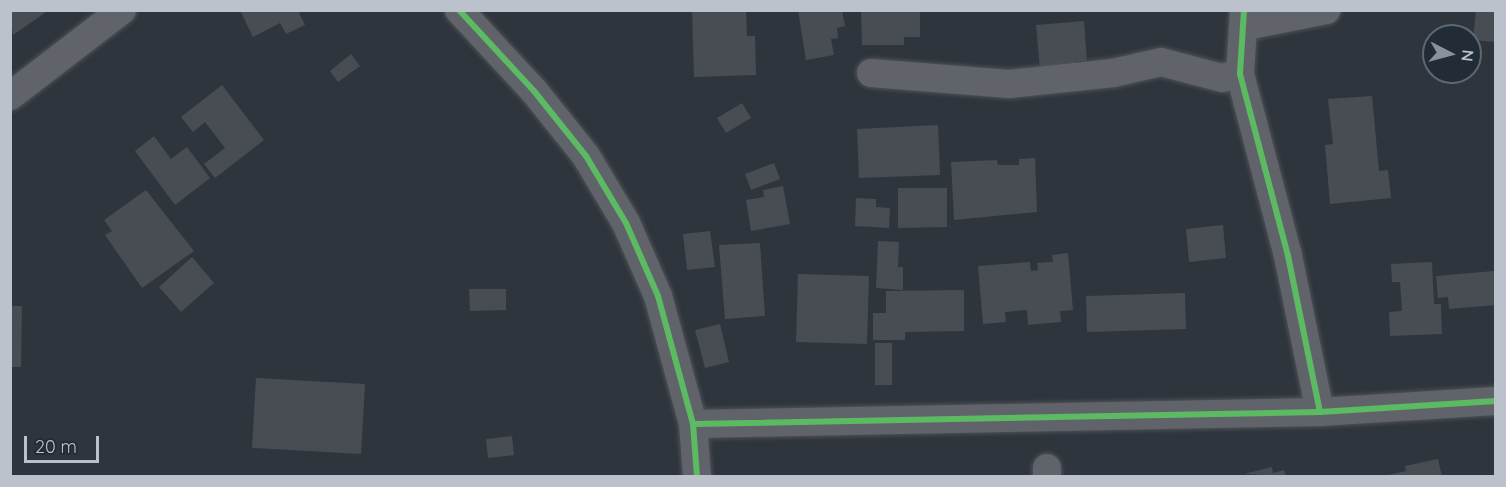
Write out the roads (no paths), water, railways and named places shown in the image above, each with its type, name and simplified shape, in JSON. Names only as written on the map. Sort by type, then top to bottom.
[{"type":"street","points":[[10,96],[122,10]]},
{"type":"street","points":[[459,10],[534,91],[586,156],[626,224],[658,296],[693,424],[697,477]]},
{"type":"street","points":[[1320,412],[1288,256],[1240,74],[1245,18],[1326,10]]},
{"type":"street","points":[[871,73],[1009,84],[1113,73],[1161,62],[1222,78],[1240,74]]},
{"type":"street","points":[[693,424],[1320,412],[1496,401]]}]
